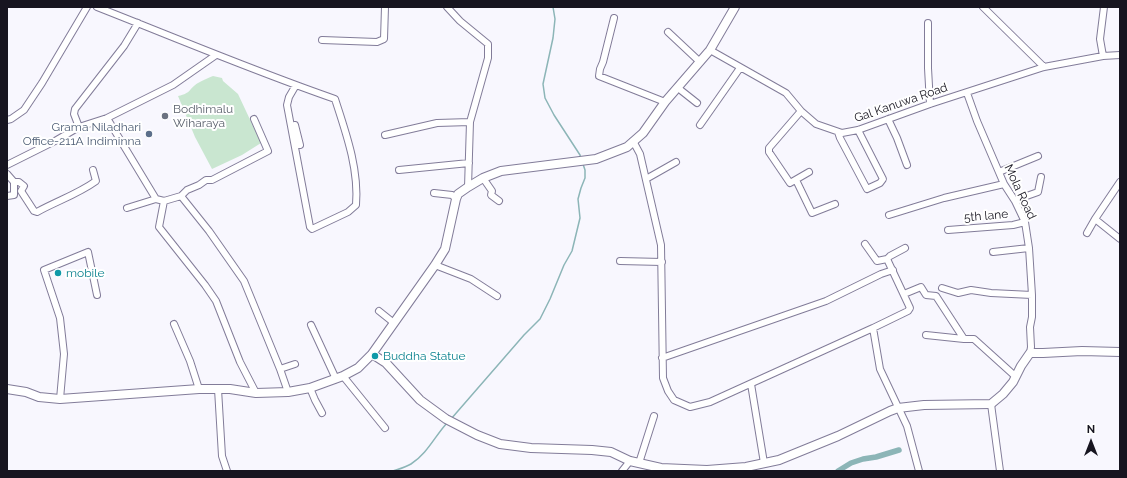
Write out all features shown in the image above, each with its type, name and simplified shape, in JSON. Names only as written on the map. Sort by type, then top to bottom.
[{"type":"street","points":[[7,120],[24,110],[42,83],[87,7]]},
{"type":"street","points":[[97,7],[216,55],[335,98],[350,146],[357,192],[356,205],[348,212],[312,229],[310,227],[287,105],[289,97],[296,85]]},
{"type":"street","points":[[322,40],[377,42],[384,38],[385,7]]},
{"type":"street","points":[[447,7],[460,21],[488,44],[488,58],[470,122],[468,187]]},
{"type":"street","points":[[7,389],[26,392],[39,397],[60,399],[199,389],[230,389],[256,393],[288,392],[310,388],[340,377],[358,368],[372,354],[445,249],[458,194],[483,178],[501,171],[596,159],[627,147],[643,133],[665,102],[710,50],[735,7]]},
{"type":"street","points":[[983,7],[1044,67]]},
{"type":"street","points":[[1103,56],[1100,39],[1104,7]]},
{"type":"street","points":[[614,18],[599,76],[665,102]]},
{"type":"street","points":[[80,126],[74,114],[75,109],[124,46],[138,23]]},
{"type":"street","points":[[928,23],[930,104]]},
{"type":"street","points":[[668,32],[700,62]]},
{"type":"street","name":"Gal Kanuwa Road","points":[[710,50],[786,93],[816,124],[842,133],[858,130],[930,104],[1044,67],[1103,56],[1120,55]]},
{"type":"street","points":[[7,165],[55,141],[80,126],[107,118],[173,85],[216,55]]},
{"type":"street","points":[[700,125],[740,68]]},
{"type":"street","points":[[678,88],[697,103]]},
{"type":"street","name":"Mola Road","points":[[967,92],[977,121],[1004,184],[1025,222],[1029,248],[1032,295],[1030,353]]},
{"type":"street","points":[[801,110],[769,148],[769,152],[790,183],[809,172]]},
{"type":"street","points":[[107,118],[156,199]]},
{"type":"street","points":[[127,208],[156,199],[164,201],[181,196],[186,190],[199,185],[206,180],[212,180],[268,151],[254,119]]},
{"type":"street","points":[[888,119],[907,164]]},
{"type":"street","points":[[385,135],[437,123],[470,122]]},
{"type":"street","points":[[295,125],[300,146],[295,145]]},
{"type":"street","points":[[838,132],[867,188],[880,183],[882,180],[858,130]]},
{"type":"street","points":[[633,142],[640,154],[661,245],[663,378],[668,391],[674,400],[690,407],[710,402],[908,311],[910,308],[887,259]]},
{"type":"street","points":[[999,172],[1038,156]]},
{"type":"street","points":[[646,179],[676,162]]},
{"type":"street","points":[[399,170],[469,163]]},
{"type":"street","points":[[14,182],[19,182],[24,186],[21,190],[34,211],[37,212],[96,181],[93,170]]},
{"type":"street","points":[[7,174],[14,182],[14,195],[7,196]]},
{"type":"street","points":[[1015,202],[1021,198],[1038,192],[1041,177]]},
{"type":"street","points":[[483,178],[492,191],[491,194],[499,201]]},
{"type":"street","points":[[796,180],[812,213],[835,204]]},
{"type":"street","points":[[889,215],[944,198],[1004,184]]},
{"type":"street","points":[[1087,233],[1095,219],[1119,186]]},
{"type":"street","points":[[434,193],[452,195],[456,199]]},
{"type":"street","points":[[181,196],[244,281],[288,392]]},
{"type":"street","points":[[164,201],[159,227],[216,301],[240,362],[256,393]]},
{"type":"street","points":[[1095,219],[1120,239]]},
{"type":"street","name":"5th lane","points":[[948,230],[1012,225],[1025,222]]},
{"type":"street","points":[[865,244],[877,261],[887,259],[905,248]]},
{"type":"street","points":[[993,252],[1029,248]]},
{"type":"street","points":[[60,399],[64,354],[60,318],[44,270],[88,252],[97,295]]},
{"type":"street","points":[[620,261],[662,262]]},
{"type":"street","points":[[435,265],[471,280],[497,296]]},
{"type":"street","points":[[662,358],[826,301],[892,270]]},
{"type":"street","points":[[904,294],[921,287],[926,295],[936,296],[964,339]]},
{"type":"street","points":[[942,288],[958,293],[971,290],[991,293],[1032,295]]},
{"type":"street","points":[[379,311],[394,323]]},
{"type":"street","points":[[174,324],[190,361],[199,389]]},
{"type":"street","points":[[311,325],[340,377],[385,428]]},
{"type":"street","points":[[873,328],[880,369],[907,426],[919,471]]},
{"type":"street","points":[[926,335],[974,339],[1015,376]]},
{"type":"street","points":[[372,354],[386,363],[412,393],[446,419],[477,435],[500,444],[531,448],[612,452],[630,461],[661,468],[707,470],[746,469],[780,460],[853,430],[898,408],[924,405],[990,404],[1002,394],[1012,382],[1030,353],[1082,351],[1120,352]]},
{"type":"street","points":[[280,369],[295,364]]},
{"type":"street","points":[[750,384],[764,463]]},
{"type":"street","points":[[310,388],[322,413]]},
{"type":"street","points":[[218,389],[222,456],[227,471]]},
{"type":"street","points":[[990,404],[1000,471]]},
{"type":"street","points":[[639,463],[654,416]]},
{"type":"street","points":[[622,471],[630,461]]},
{"type":"green space","points":[[213,76],[222,78],[223,81],[238,94],[261,143],[242,155],[212,169],[195,137],[178,96],[186,94],[198,83]]},
{"type":"waterway","points":[[553,7],[555,19],[553,38],[543,84],[545,98],[581,159]]},
{"type":"waterway","points":[[451,419],[524,335],[540,319],[564,265],[572,251],[580,218],[578,199],[585,178],[583,164]]},
{"type":"waterway","points":[[393,471],[407,466],[417,460],[447,423]]},
{"type":"waterway","points":[[838,471],[851,463],[899,450]]},
{"type":"place","name":"Bodhimalu Wiharaya","points":[[165,116]]},
{"type":"place","name":"Grama Niladhari Office-211A Indiminna","points":[[149,134]]},
{"type":"place","name":"mobile","points":[[58,273]]},
{"type":"place","name":"Buddha Statue","points":[[375,356]]}]
